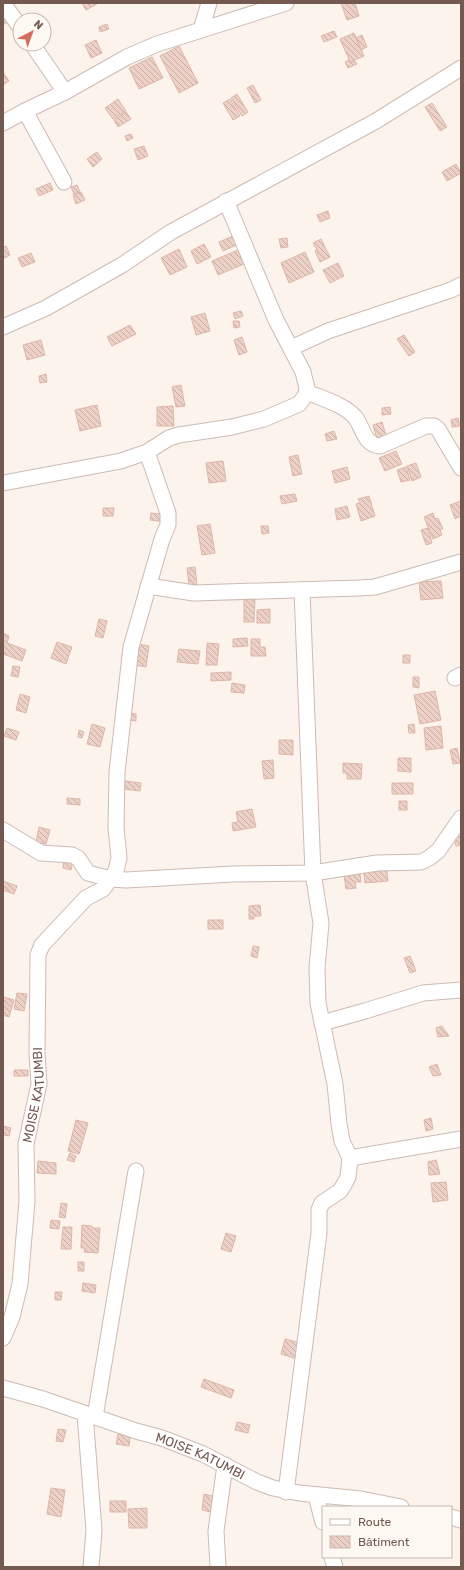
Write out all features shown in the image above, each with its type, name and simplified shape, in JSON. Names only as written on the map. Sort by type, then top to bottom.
[{"type":"street","points":[[4,3],[12,15]]},
{"type":"street","points":[[201,30],[209,3]]},
{"type":"street","points":[[3,123],[65,92],[127,57],[157,44],[286,3]]},
{"type":"street","points":[[38,52],[65,92]]},
{"type":"street","points":[[3,327],[46,308],[122,265],[171,232],[226,201],[322,152],[376,121],[461,68]]},
{"type":"street","points":[[25,111],[64,182]]},
{"type":"street","points":[[226,201],[276,320],[303,372],[308,392]]},
{"type":"street","points":[[291,348],[328,331],[451,290],[461,285]]},
{"type":"street","points":[[3,483],[121,461],[147,452],[169,438],[179,435],[238,426],[264,419],[299,404],[308,392]]},
{"type":"street","points":[[308,392],[339,406],[355,417],[369,442],[374,446],[380,446],[426,426],[434,426],[438,429],[461,468]]},
{"type":"street","points":[[111,879],[116,871],[119,858],[116,828],[117,772],[131,648],[162,539],[168,525],[168,513],[147,452]]},
{"type":"street","points":[[148,586],[194,593],[375,587],[461,562]]},
{"type":"street","points":[[286,1492],[319,1233],[319,1210],[322,1203],[340,1191],[345,1184],[348,1177],[350,1158],[342,1141],[335,1084],[318,1003],[317,968],[321,924],[313,873],[302,590]]},
{"type":"street","points":[[3,830],[42,853],[72,855],[78,858],[88,873],[111,879],[126,880],[233,874],[313,873],[377,864],[421,862],[438,851],[461,818]]},
{"type":"street","name":"MOISE KATUMBI","points":[[3,1338],[12,1317],[20,1284],[27,1201],[26,1144],[39,1084],[38,954],[42,945],[86,898],[103,889],[111,879]]},
{"type":"street","points":[[322,1023],[423,992],[461,990]]},
{"type":"street","points":[[350,1158],[461,1139]]},
{"type":"street","points":[[91,1567],[94,1530],[90,1415],[136,1172]]},
{"type":"street","name":"MOISE KATUMBI","points":[[3,1388],[162,1438],[203,1454],[257,1482],[286,1492],[361,1500],[395,1506]]},
{"type":"street","points":[[218,1567],[216,1531],[225,1465]]},
{"type":"street","points":[[316,1496],[322,1518]]},
{"type":"building","points":[[82,3],[96,3],[97,4],[86,10]]},
{"type":"building","points":[[341,3],[355,3],[359,16],[347,20]]},
{"type":"building","points":[[3,10],[12,19],[3,25]]},
{"type":"building","points":[[107,24],[109,29],[100,32],[99,27]]},
{"type":"building","points":[[334,31],[337,37],[324,42],[321,36]]},
{"type":"building","points":[[354,33],[364,56],[350,62],[340,39]]},
{"type":"building","points":[[362,35],[367,47],[361,50],[356,38]]},
{"type":"building","points":[[96,40],[102,53],[91,58],[85,45]]},
{"type":"building","points":[[179,46],[198,83],[179,93],[160,56]]},
{"type":"building","points":[[152,57],[163,78],[139,89],[129,68]]},
{"type":"building","points":[[349,60],[350,63],[355,61],[357,64],[348,68],[345,62]]},
{"type":"building","points":[[3,72],[9,81],[3,85]]},
{"type":"building","points":[[253,85],[261,100],[255,103],[247,88]]},
{"type":"building","points":[[237,94],[248,112],[242,116],[231,98]]},
{"type":"building","points":[[118,99],[126,111],[113,119],[105,108]]},
{"type":"building","points":[[230,99],[240,116],[233,120],[223,103]]},
{"type":"building","points":[[432,103],[447,127],[440,131],[425,107]]},
{"type":"building","points":[[126,112],[131,119],[118,127],[114,120]]},
{"type":"building","points":[[131,134],[133,138],[127,141],[125,136]]},
{"type":"building","points":[[144,146],[148,156],[138,160],[134,149]]},
{"type":"building","points":[[97,152],[102,159],[93,167],[87,159]]},
{"type":"building","points":[[456,164],[461,173],[447,181],[442,172]]},
{"type":"building","points":[[50,183],[53,190],[39,196],[36,189]]},
{"type":"building","points":[[77,185],[80,192],[74,194],[71,187]]},
{"type":"building","points":[[81,192],[85,200],[76,204],[73,195]]},
{"type":"building","points":[[328,211],[330,218],[320,222],[317,215]]},
{"type":"building","points":[[235,235],[239,244],[223,251],[219,242]]},
{"type":"building","points":[[287,238],[288,247],[281,248],[279,239]]},
{"type":"building","points":[[321,239],[330,257],[320,262],[315,251],[317,250],[313,243]]},
{"type":"building","points":[[204,244],[211,257],[197,264],[191,251]]},
{"type":"building","points":[[6,246],[10,255],[3,259],[3,247]]},
{"type":"building","points":[[179,249],[187,267],[170,275],[161,258]]},
{"type":"building","points":[[238,250],[244,264],[218,275],[212,261]]},
{"type":"building","points":[[305,252],[314,272],[289,283],[281,263]]},
{"type":"building","points":[[31,253],[35,262],[22,267],[18,258]]},
{"type":"building","points":[[338,263],[344,276],[330,283],[323,270]]},
{"type":"building","points":[[241,311],[243,316],[235,319],[233,313]]},
{"type":"building","points":[[205,313],[210,331],[196,335],[191,317]]},
{"type":"building","points":[[233,321],[239,321],[240,327],[234,328]]},
{"type":"building","points":[[130,325],[136,334],[112,346],[107,337]]},
{"type":"building","points":[[404,335],[415,352],[409,356],[397,339]]},
{"type":"building","points":[[242,337],[247,352],[239,355],[234,340]]},
{"type":"building","points":[[41,340],[45,355],[27,360],[23,345]]},
{"type":"building","points":[[46,374],[47,382],[40,383],[39,376]]},
{"type":"building","points":[[181,385],[185,406],[176,407],[172,387]]},
{"type":"building","points":[[97,405],[101,426],[80,431],[75,410]]},
{"type":"building","points":[[173,406],[174,426],[157,426],[157,407]]},
{"type":"building","points":[[390,407],[391,414],[382,415],[382,408]]},
{"type":"building","points":[[458,418],[460,426],[452,427],[451,420]]},
{"type":"building","points":[[382,422],[386,435],[377,438],[373,425]]},
{"type":"building","points":[[334,431],[337,439],[327,441],[325,434]]},
{"type":"building","points":[[396,451],[402,464],[385,471],[379,458]]},
{"type":"building","points":[[298,455],[302,474],[293,476],[289,457]]},
{"type":"building","points":[[223,461],[226,481],[209,483],[206,463]]},
{"type":"building","points":[[416,463],[421,477],[412,481],[407,466]]},
{"type":"building","points":[[347,467],[350,479],[335,483],[332,471]]},
{"type":"building","points":[[406,467],[410,480],[401,482],[397,470]]},
{"type":"building","points":[[295,494],[297,501],[282,504],[280,496]]},
{"type":"building","points":[[369,496],[375,516],[361,521],[356,504],[360,503],[358,499]]},
{"type":"building","points":[[461,501],[461,516],[455,519],[450,505]]},
{"type":"building","points":[[347,506],[350,517],[337,520],[335,509]]},
{"type":"building","points":[[103,508],[114,508],[113,516],[103,516]]},
{"type":"building","points":[[151,513],[166,515],[165,522],[150,520]]},
{"type":"building","points":[[433,513],[435,519],[438,518],[443,529],[440,530],[442,535],[433,539],[424,517]]},
{"type":"building","points":[[210,524],[215,553],[202,555],[197,526]]},
{"type":"building","points":[[261,526],[268,526],[269,533],[262,534]]},
{"type":"building","points":[[428,528],[432,543],[426,545],[421,530]]},
{"type":"building","points":[[195,567],[197,585],[189,586],[187,568]]},
{"type":"building","points":[[441,581],[443,598],[421,600],[419,582]]},
{"type":"building","points":[[244,596],[255,596],[254,622],[244,622]]},
{"type":"building","points":[[270,609],[270,623],[257,623],[257,610]]},
{"type":"building","points":[[99,619],[107,621],[103,638],[95,636]]},
{"type":"building","points":[[3,633],[9,636],[7,643],[26,650],[22,661],[3,654]]},
{"type":"building","points":[[247,638],[248,646],[233,647],[233,639]]},
{"type":"building","points":[[251,639],[260,639],[260,647],[265,647],[266,656],[251,656]]},
{"type":"building","points":[[57,642],[72,647],[66,664],[51,658]]},
{"type":"building","points":[[207,643],[219,644],[217,665],[206,665]]},
{"type":"building","points":[[137,644],[149,646],[146,667],[134,665]]},
{"type":"building","points":[[179,649],[200,651],[198,664],[177,662]]},
{"type":"building","points":[[403,655],[410,655],[410,663],[403,663]]},
{"type":"building","points":[[13,666],[20,667],[18,677],[11,676]]},
{"type":"building","points":[[231,672],[231,680],[211,681],[211,673]]},
{"type":"building","points":[[413,677],[419,677],[419,688],[413,687]]},
{"type":"building","points":[[232,683],[245,685],[244,693],[231,692]]},
{"type":"building","points":[[435,691],[441,720],[420,724],[414,695]]},
{"type":"building","points":[[20,694],[30,697],[26,713],[16,710]]},
{"type":"building","points":[[129,713],[136,714],[136,721],[128,720]]},
{"type":"building","points":[[92,724],[105,728],[100,747],[87,744]]},
{"type":"building","points":[[414,724],[415,733],[409,733],[408,725]]},
{"type":"building","points":[[441,726],[443,748],[426,750],[424,728]]},
{"type":"building","points":[[7,728],[19,732],[16,740],[4,736]]},
{"type":"building","points":[[79,730],[84,732],[82,738],[78,737]]},
{"type":"building","points":[[279,740],[293,740],[293,755],[279,754]]},
{"type":"building","points":[[457,748],[460,763],[453,764],[450,750]]},
{"type":"building","points":[[398,758],[411,758],[411,772],[398,771]]},
{"type":"building","points":[[273,760],[274,778],[264,779],[262,761]]},
{"type":"building","points":[[343,763],[362,764],[361,779],[347,779],[347,773],[343,773]]},
{"type":"building","points":[[125,781],[141,783],[140,791],[124,789]]},
{"type":"building","points":[[392,783],[413,783],[413,794],[392,794]]},
{"type":"building","points":[[67,798],[80,799],[80,805],[67,804]]},
{"type":"building","points":[[399,801],[407,801],[407,810],[399,810]]},
{"type":"building","points":[[252,809],[256,827],[233,831],[232,823],[238,822],[236,812]]},
{"type":"building","points":[[39,827],[50,830],[46,844],[36,842]]},
{"type":"building","points":[[461,836],[461,845],[456,846],[454,838]]},
{"type":"building","points":[[64,859],[73,860],[71,870],[63,868]]},
{"type":"building","points":[[386,865],[388,881],[365,883],[363,867]]},
{"type":"building","points":[[360,873],[361,882],[355,882],[356,888],[346,889],[344,875]]},
{"type":"building","points":[[3,881],[17,886],[14,894],[3,890]]},
{"type":"building","points":[[260,905],[261,916],[254,916],[254,919],[249,919],[249,906]]},
{"type":"building","points":[[208,920],[223,920],[223,929],[208,929]]},
{"type":"building","points":[[253,946],[259,947],[257,958],[251,956]]},
{"type":"building","points":[[410,956],[416,971],[410,973],[404,958]]},
{"type":"building","points":[[17,993],[27,994],[24,1011],[14,1009]]},
{"type":"building","points":[[3,997],[14,1000],[9,1017],[3,1015]]},
{"type":"building","points":[[442,1026],[449,1036],[438,1037],[436,1028]]},
{"type":"building","points":[[437,1064],[441,1075],[433,1076],[429,1067]]},
{"type":"building","points":[[14,1070],[28,1070],[28,1076],[14,1076]]},
{"type":"building","points":[[431,1118],[433,1129],[426,1131],[424,1120]]},
{"type":"building","points":[[76,1120],[88,1123],[79,1154],[68,1151]]},
{"type":"building","points":[[3,1126],[11,1128],[9,1136],[3,1135]]},
{"type":"building","points":[[70,1153],[76,1156],[74,1162],[67,1160]]},
{"type":"building","points":[[436,1160],[440,1174],[429,1175],[428,1162]]},
{"type":"building","points":[[38,1161],[56,1163],[56,1174],[37,1173]]},
{"type":"building","points":[[446,1182],[448,1200],[433,1202],[431,1183]]},
{"type":"building","points":[[61,1203],[67,1204],[65,1218],[59,1217]]},
{"type":"building","points":[[51,1220],[60,1221],[59,1229],[50,1228]]},
{"type":"building","points":[[82,1225],[92,1226],[92,1228],[100,1228],[98,1253],[84,1252],[85,1248],[81,1248]]},
{"type":"building","points":[[63,1227],[72,1227],[71,1249],[61,1249]]},
{"type":"building","points":[[226,1233],[236,1236],[231,1252],[221,1249]]},
{"type":"building","points":[[78,1262],[84,1262],[84,1271],[78,1271]]},
{"type":"building","points":[[83,1283],[96,1285],[95,1293],[82,1291]]},
{"type":"building","points":[[55,1292],[62,1292],[61,1300],[55,1300]]},
{"type":"building","points":[[285,1339],[301,1343],[297,1359],[281,1354]]},
{"type":"building","points":[[204,1379],[234,1390],[231,1398],[201,1387]]},
{"type":"building","points":[[237,1422],[250,1425],[248,1433],[235,1430]]},
{"type":"building","points":[[58,1429],[66,1430],[63,1442],[56,1441]]},
{"type":"building","points":[[118,1434],[130,1435],[129,1446],[116,1444]]},
{"type":"building","points":[[51,1488],[65,1490],[61,1517],[47,1514]]},
{"type":"building","points":[[204,1494],[213,1496],[211,1512],[202,1510]]},
{"type":"building","points":[[110,1501],[126,1501],[126,1512],[110,1512]]},
{"type":"building","points":[[147,1508],[147,1528],[129,1528],[128,1509]]}]
